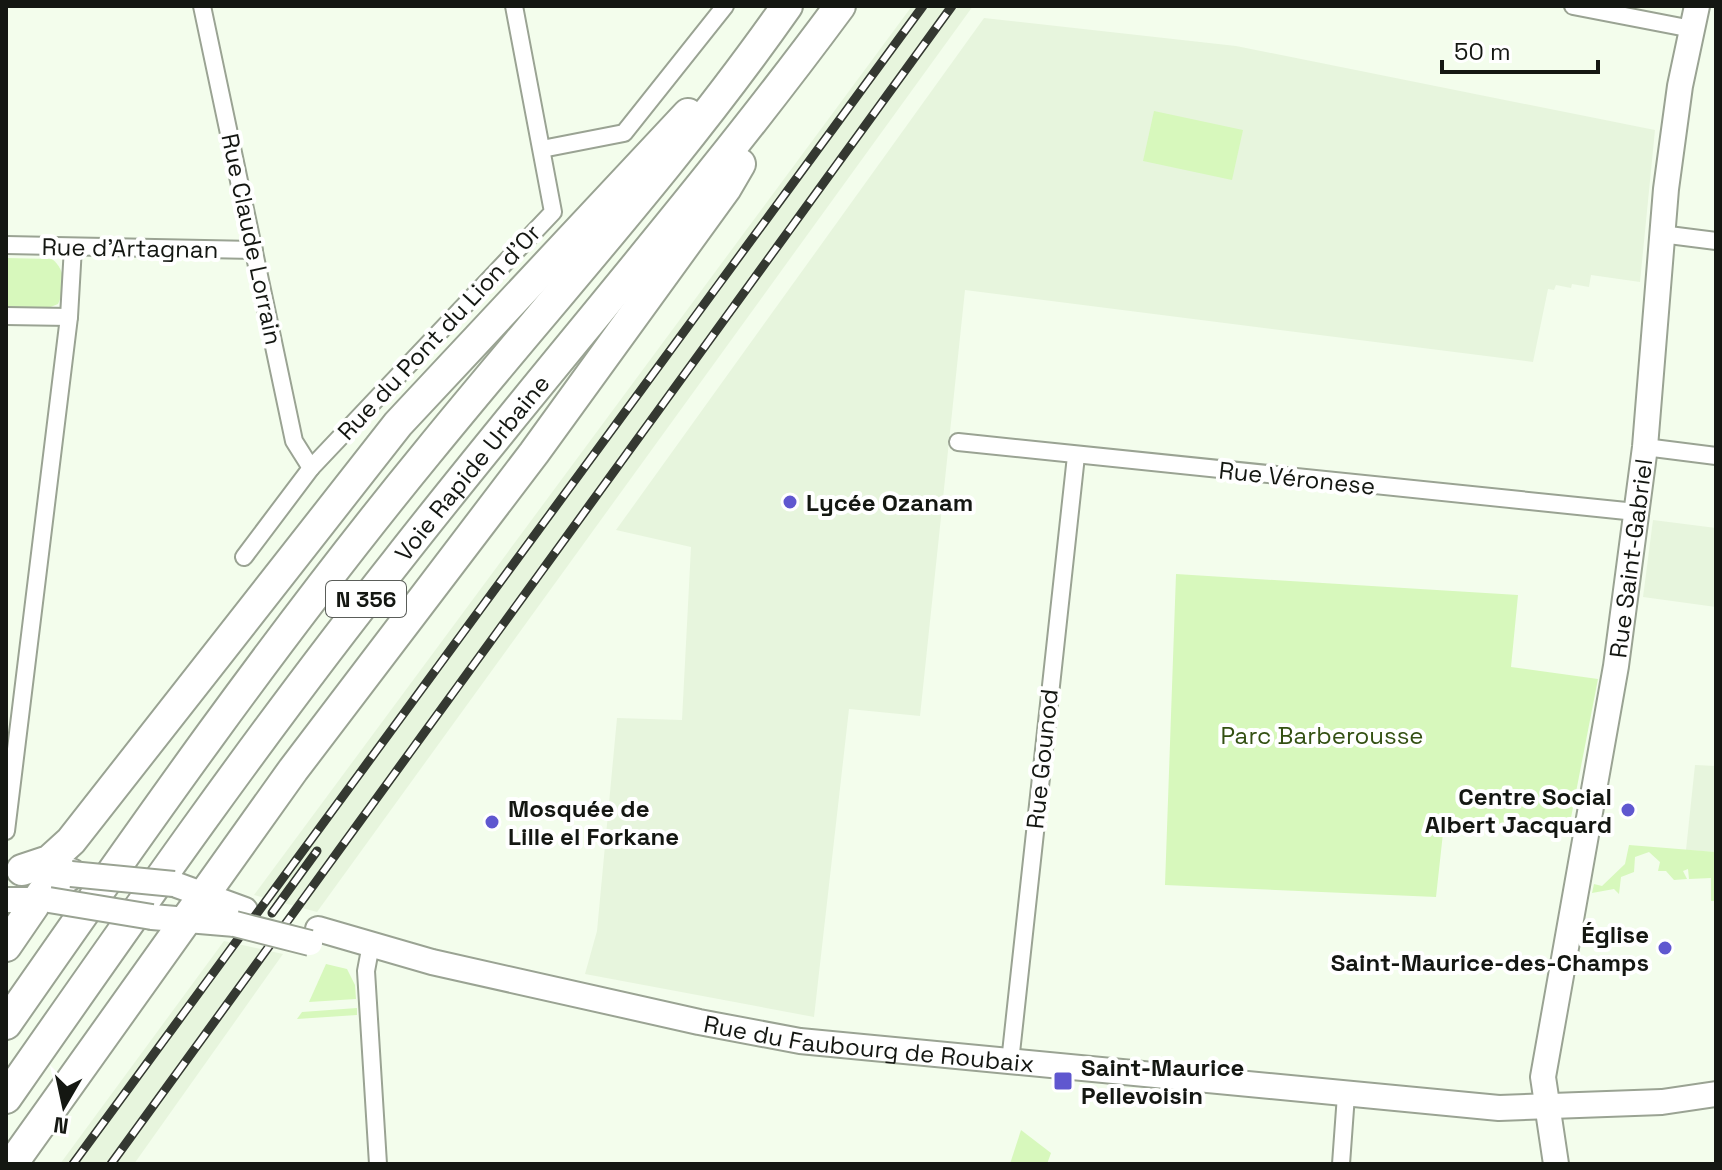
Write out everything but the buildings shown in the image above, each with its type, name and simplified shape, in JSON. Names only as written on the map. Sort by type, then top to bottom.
[{"type":"highway","name":"Voie Rapide Urbaine","points":[[6,1024],[139,831],[322,587],[426,453],[735,79],[787,6]]},
{"type":"highway","name":"Voie Rapide Urbaine","points":[[6,1098],[180,847],[324,654],[540,379],[753,121],[840,6]]},
{"type":"highway","points":[[803,56],[859,6]]},
{"type":"highway","points":[[6,946],[398,424],[662,138],[735,79]]},
{"type":"highway","points":[[12,1164],[283,783],[534,453],[726,188],[741,163],[753,121]]},
{"type":"highway","points":[[14,870],[53,881]]},
{"type":"main road","name":"Rue Saint-Gabriel","points":[[1556,1164],[1544,1070],[1611,700],[1645,447],[1661,234],[1680,86],[1694,17]]},
{"type":"main road","points":[[53,881],[188,919],[240,917]]},
{"type":"main road","points":[[6,900],[53,881],[174,884],[205,893],[240,917]]},
{"type":"main road","points":[[153,910],[205,893]]},
{"type":"main road","name":"Rue du Faubourg de Roubaix","points":[[240,917],[370,949],[752,1033],[1346,1095],[1679,1100],[1716,1094]]},
{"type":"main road","name":"Rue du Faubourg de Roubaix","points":[[1547,1100],[1716,1083]]},
{"type":"street","name":"Rue Claude Lorrain","points":[[202,6],[294,441],[311,468]]},
{"type":"street","points":[[514,6],[542,149],[624,133],[725,6]]},
{"type":"street","points":[[1573,6],[1694,17]]},
{"type":"street","name":"Rue du Pont du Lion d'Or","points":[[311,468],[553,212],[542,149]]},
{"type":"street","points":[[1661,234],[1716,241]]},
{"type":"street","name":"Rue d'Artagnan","points":[[6,245],[254,250]]},
{"type":"street","points":[[6,831],[54,450],[69,317],[73,247]]},
{"type":"street","points":[[6,316],[69,317]]},
{"type":"street","name":"Rue Véronese","points":[[958,442],[1636,512]]},
{"type":"street","points":[[1645,447],[1716,456]]},
{"type":"street","name":"Rue Gounod","points":[[1010,1062],[1076,456]]},
{"type":"street","points":[[244,557],[311,468]]},
{"type":"street","points":[[370,949],[367,999],[378,1164]]},
{"type":"street","points":[[1341,1164],[1346,1095]]},
{"type":"shaded area","points":[[912,6],[973,6],[317,912],[254,895]]},
{"type":"shaded area","name":"Lycée Ozanam","points":[[984,18],[1236,46],[1655,130],[1640,282],[1591,275],[1589,287],[1572,284],[1571,288],[1556,285],[1554,290],[1548,289],[1533,362],[965,290],[920,716],[849,709],[814,1017],[585,974],[597,931],[617,718],[682,720],[691,547],[616,530]]},
{"type":"shaded area","points":[[1653,520],[1716,528],[1716,607],[1643,597]]},
{"type":"shaded area","points":[[1695,765],[1716,766],[1716,852],[1686,850]]},
{"type":"shaded area","points":[[224,941],[283,954],[134,1164],[60,1164]]},
{"type":"green space","points":[[1154,111],[1243,130],[1232,180],[1143,161]]},
{"type":"green space","points":[[6,258],[52,259],[60,269],[63,280],[58,304],[48,308],[6,307]]},
{"type":"green space","name":"Parc Barberousse","points":[[1176,574],[1518,595],[1511,667],[1598,679],[1569,828],[1444,824],[1436,897],[1165,885]]},
{"type":"green space","points":[[1629,845],[1716,852],[1716,901],[1711,901],[1711,878],[1689,879],[1688,869],[1683,871],[1687,879],[1674,880],[1666,871],[1658,871],[1660,862],[1649,852],[1635,857],[1634,872],[1621,877],[1619,894],[1614,889],[1592,893],[1594,884],[1602,886],[1625,864]]},
{"type":"green space","points":[[326,964],[347,969],[355,985],[356,999],[309,1002]]},
{"type":"green space","points":[[357,1008],[357,1015],[297,1019],[302,1012]]},
{"type":"green space","points":[[1021,1130],[1051,1153],[1047,1164],[1010,1164]]},
{"type":"railway","points":[[73,1164],[923,6]]},
{"type":"railway","points":[[111,1164],[952,6]]},
{"type":"railway","points":[[272,913],[317,851]]},
{"type":"place","name":"Lycée Ozanam","points":[[790,502]]},
{"type":"place","name":"Centre Social Albert Jacquard","points":[[1628,810]]},
{"type":"place","name":"Mosquée de Lille el Forkane","points":[[492,822]]},
{"type":"place","name":"Église Saint-Maurice-des-Champs","points":[[1665,948]]},
{"type":"place","name":"Saint-Maurice Pellevoisin","points":[[1063,1081]]}]
